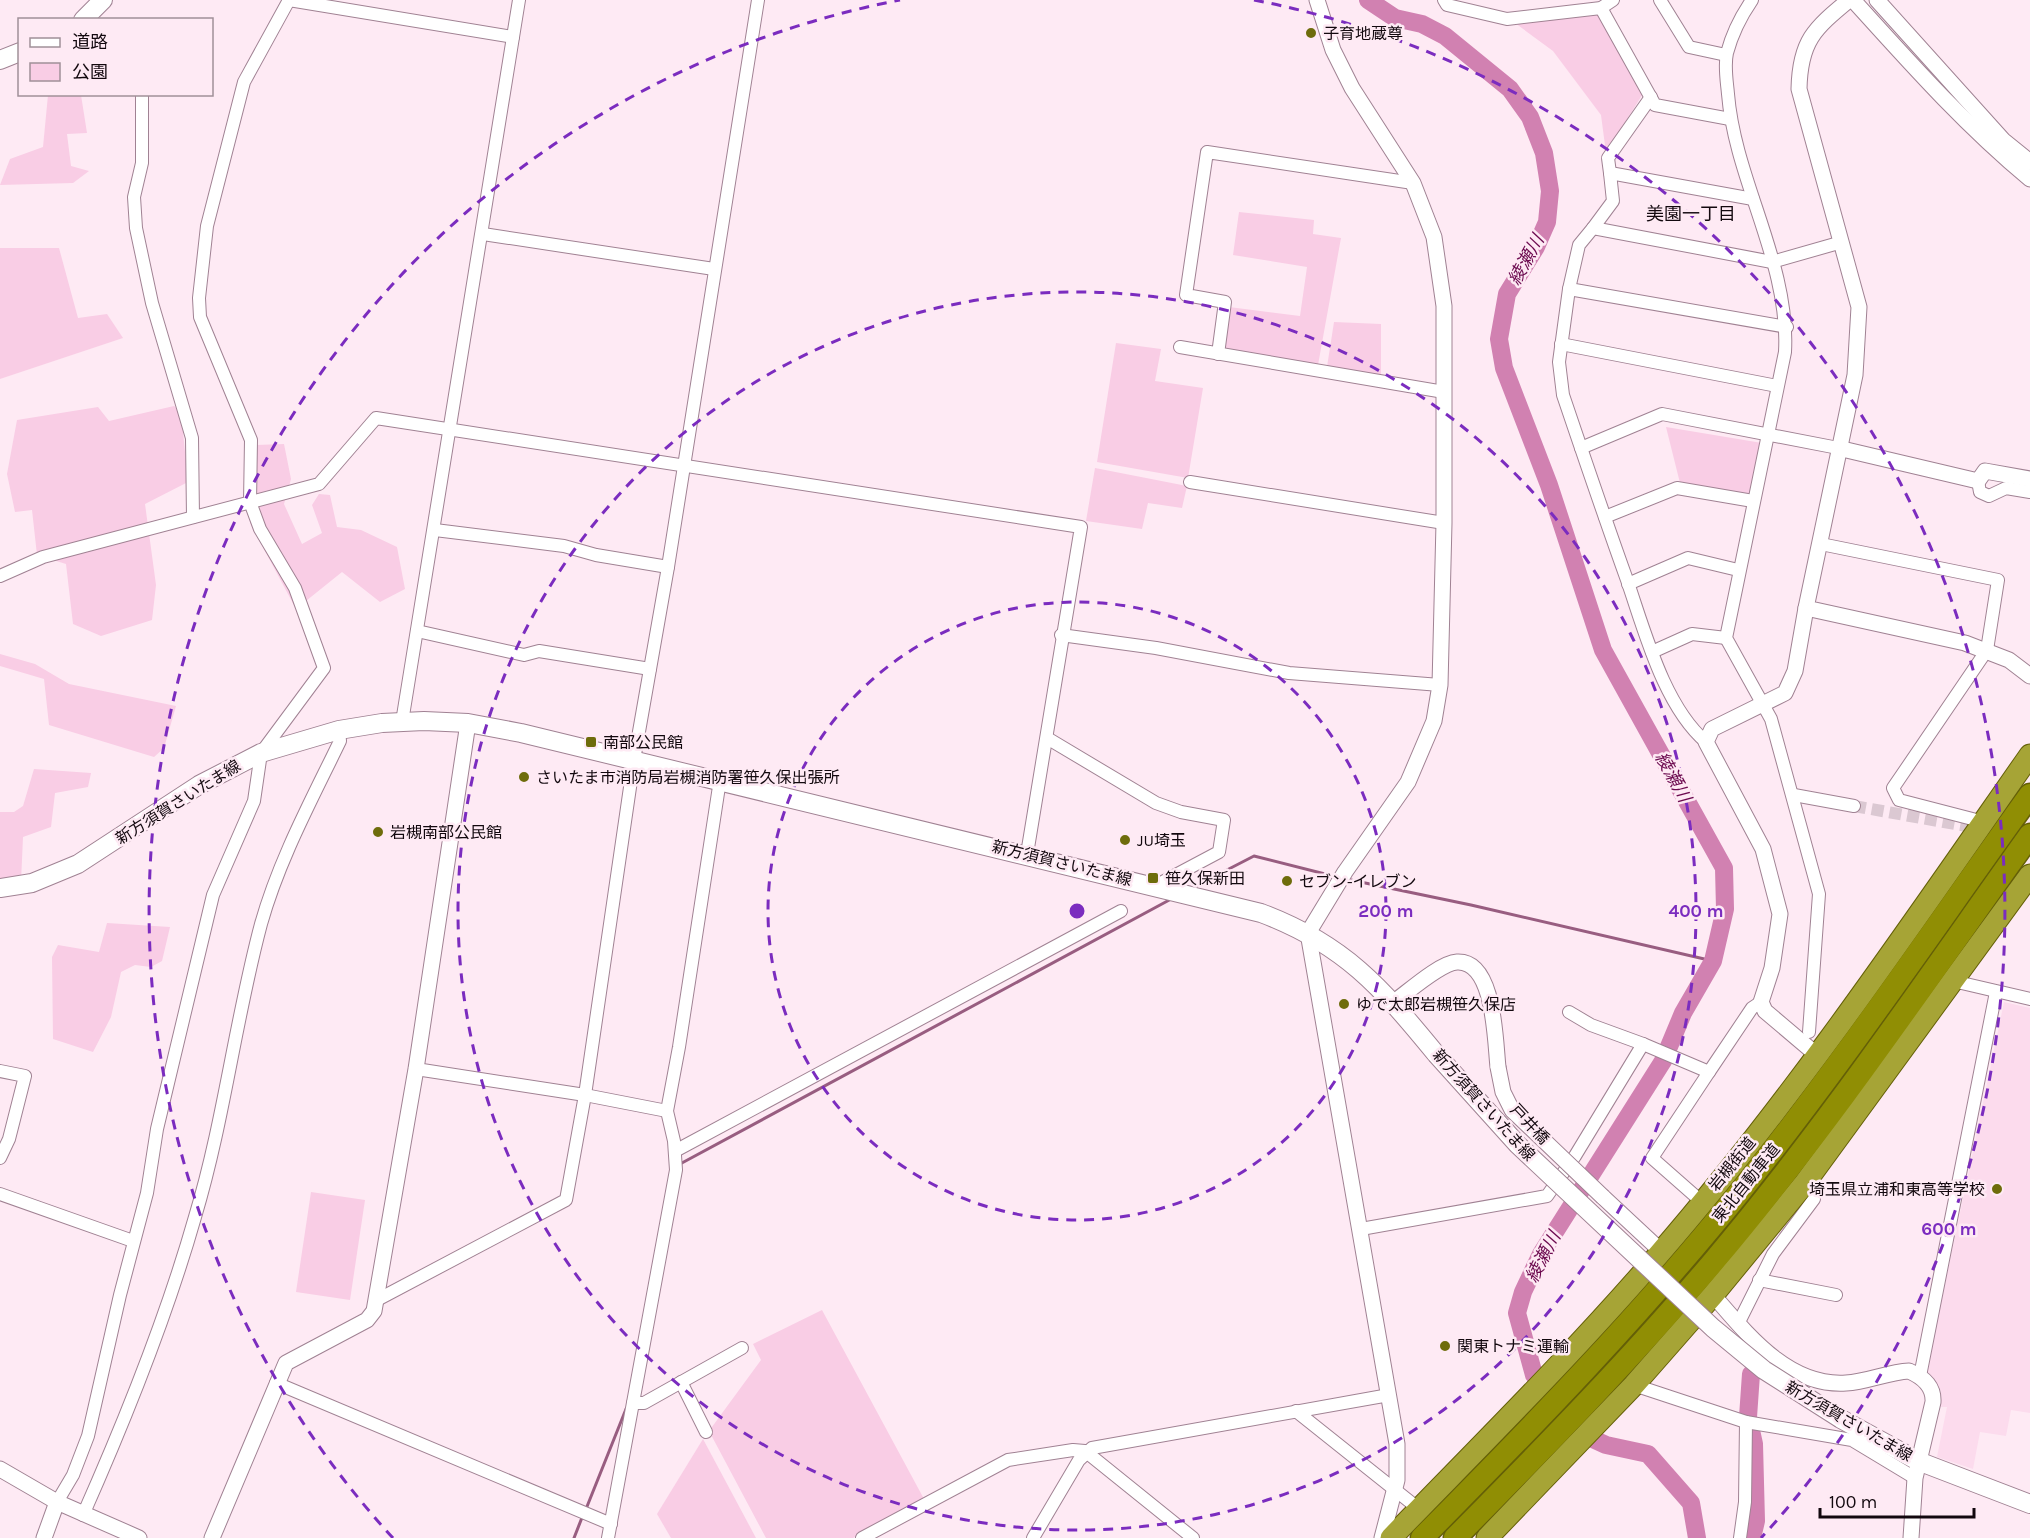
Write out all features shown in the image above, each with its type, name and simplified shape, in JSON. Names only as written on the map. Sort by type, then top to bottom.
[{"type":"highway","name":"岩槻街道","points":[[1391,1538],[1521,1405],[1662,1252],[1817,1055],[2030,755]]},
{"type":"highway","name":"東北自動車道","points":[[1422,1538],[1606,1348],[1693,1248],[1799,1116],[2030,795]]},
{"type":"highway","name":"東北自動車道","points":[[1455,1538],[1544,1448],[1623,1386],[1834,1107],[2030,835]]},
{"type":"highway","points":[[1494,1535],[1558,1467],[1623,1386],[1713,1295],[1805,1183],[2030,875]]},
{"type":"main road","points":[[85,18],[103,0]]},
{"type":"main road","points":[[0,60],[18,53]]},
{"type":"main road","name":"新方須賀さいたま線","points":[[0,888],[32,883],[78,864],[199,784],[261,753],[339,730],[402,722],[468,723],[720,780],[1261,913],[1308,933],[1357,966],[1394,1002],[1436,1054],[1518,1145],[1713,1328],[1764,1370],[1917,1470],[2030,1504]]},
{"type":"street","points":[[44,1538],[57,1502],[73,1475],[88,1436],[133,1241],[147,1193],[157,1129],[213,895],[254,801],[261,753],[324,668],[295,588],[260,529],[250,502],[250,440],[200,317],[199,298],[207,226],[244,82],[289,0],[513,37]]},
{"type":"street","points":[[402,722],[483,234],[519,0]]},
{"type":"street","points":[[375,1301],[566,1200],[585,1095],[634,760],[668,567],[714,269],[759,0]]},
{"type":"street","points":[[1317,0],[1333,50],[1352,88],[1413,183],[1434,237],[1444,306],[1444,523],[1440,685],[1434,721],[1408,782],[1345,872],[1308,933],[1361,1229],[1398,1458],[1396,1491],[1382,1538]]},
{"type":"street","points":[[1444,0],[1448,5],[1507,19],[1600,8],[1612,0]]},
{"type":"street","points":[[1660,0],[1689,47],[1726,55]]},
{"type":"street","points":[[1736,0],[1745,11]]},
{"type":"street","points":[[1752,0],[1726,55],[1730,119],[1772,262],[1787,327],[1785,352],[1769,435],[1738,570],[1726,638],[1771,719],[1820,894],[1809,1032]]},
{"type":"street","points":[[1706,742],[1712,729],[1762,702],[1785,693],[1795,671],[1838,448],[1855,375],[1858,308],[1799,89],[1799,65],[1804,48],[1817,27],[1851,0],[1927,82],[1995,150],[2030,179]]},
{"type":"street","points":[[1876,0],[1995,131],[2030,162]]},
{"type":"street","points":[[1600,8],[1656,105],[1730,119]]},
{"type":"street","points":[[142,96],[142,163],[134,197],[136,228],[152,303],[192,438],[193,517]]},
{"type":"street","points":[[1651,97],[1608,158],[1613,201],[1579,245],[1569,289],[1559,362],[1563,395],[1652,652],[1672,696],[1698,736],[1706,742],[1763,849],[1780,914],[1772,968],[1761,1002],[1752,1008],[1652,1158],[1702,1202]]},
{"type":"street","points":[[1218,354],[1225,302],[1186,296],[1207,152],[1413,183]]},
{"type":"street","points":[[1610,173],[1754,199]]},
{"type":"street","points":[[1593,228],[1772,262],[1842,242]]},
{"type":"street","points":[[483,234],[714,269]]},
{"type":"street","points":[[1569,289],[1787,327]]},
{"type":"street","points":[[1561,344],[1778,386]]},
{"type":"street","points":[[1180,348],[1444,392]]},
{"type":"street","points":[[1581,448],[1662,414],[1838,448],[1978,481]]},
{"type":"street","points":[[0,576],[43,557],[319,484],[376,418],[1081,527],[1061,635],[1047,738],[1027,854]]},
{"type":"street","points":[[2030,479],[1985,471],[1978,481],[1980,492],[1989,496],[2006,488],[2030,492]]},
{"type":"street","points":[[1190,482],[1444,523]]},
{"type":"street","points":[[1605,517],[1677,488],[1753,501]]},
{"type":"street","points":[[435,530],[564,546],[596,555],[668,567]]},
{"type":"street","points":[[1821,544],[1998,580],[1987,650],[1893,788],[1899,800],[1984,822]]},
{"type":"street","points":[[1628,584],[1688,558],[1738,570]]},
{"type":"street","points":[[1806,608],[1987,650],[2009,660],[2030,676]]},
{"type":"street","points":[[417,631],[524,655],[539,651],[650,669]]},
{"type":"street","points":[[1652,652],[1692,634],[1726,638]]},
{"type":"street","points":[[1061,635],[1156,648],[1289,673],[1440,685]]},
{"type":"street","points":[[212,1538],[286,1363],[367,1320],[374,1311],[416,1069],[468,723]]},
{"type":"street","points":[[83,1515],[115,1444],[195,1218],[219,1128],[261,925],[276,878],[340,741],[339,730]]},
{"type":"street","points":[[1047,738],[1156,803],[1181,812],[1224,820],[1219,852],[1155,886]]},
{"type":"street","points":[[608,1538],[676,1170],[675,1151],[667,1111],[720,780]]},
{"type":"street","points":[[1794,795],[1854,806]]},
{"type":"street","points":[[675,1151],[1121,912]]},
{"type":"street","name":"戸井橋","points":[[1394,1002],[1444,966],[1456,962],[1466,964],[1478,972],[1486,985],[1503,1092],[1512,1110],[1662,1252]]},
{"type":"street","points":[[1953,981],[2030,999]]},
{"type":"street","points":[[1920,1376],[1996,992]]},
{"type":"street","points":[[1761,1002],[1765,1011],[1817,1055]]},
{"type":"street","points":[[1569,1012],[1591,1025],[1684,1060],[1708,1072]]},
{"type":"street","points":[[1361,1229],[1547,1196],[1575,1156],[1643,1044]]},
{"type":"street","points":[[416,1069],[585,1095],[667,1111]]},
{"type":"street","points":[[0,1071],[26,1076],[9,1139],[0,1158]]},
{"type":"street","points":[[0,1194],[133,1241]]},
{"type":"street","points":[[1738,1324],[1773,1254],[1814,1199]]},
{"type":"street","points":[[1759,1280],[1836,1296]]},
{"type":"street","points":[[1713,1295],[1756,1345],[1801,1375],[1828,1383],[1849,1383],[1909,1371],[1920,1376],[1933,1396],[1917,1470],[1911,1538]]},
{"type":"street","points":[[633,1403],[644,1403],[742,1348]]},
{"type":"street","points":[[681,1382],[706,1432]]},
{"type":"street","points":[[276,1383],[611,1524]]},
{"type":"street","points":[[1623,1386],[1746,1422],[1852,1440],[1917,1470]]},
{"type":"street","points":[[862,1538],[1008,1460],[1073,1450],[1085,1451],[1114,1443],[1389,1395]]},
{"type":"street","points":[[1296,1411],[1419,1509]]},
{"type":"street","points":[[1740,1538],[1745,1502],[1746,1422]]},
{"type":"street","points":[[1033,1538],[1085,1451]]},
{"type":"street","points":[[1085,1451],[1193,1538]]},
{"type":"street","points":[[0,1469],[83,1515],[139,1538]]},
{"type":"shaded area","name":"埼玉県立浦和東高等学校","points":[[2004,1002],[2030,1008],[2030,1413],[2011,1410],[2006,1436],[1980,1432],[1973,1469],[1937,1457],[1947,1407],[1941,1407],[1941,1391],[1927,1371]]},
{"type":"green space","points":[[1596,13],[1644,92],[1606,153],[1601,115],[1553,51],[1515,23]]},
{"type":"green space","points":[[48,96],[81,96],[87,133],[67,134],[71,166],[89,171],[73,183],[0,185],[10,159],[43,147]]},
{"type":"green space","points":[[1239,212],[1314,220],[1313,234],[1341,238],[1318,365],[1223,348],[1229,307],[1300,316],[1307,267],[1233,255]]},
{"type":"green space","points":[[0,248],[59,248],[78,318],[107,314],[123,338],[0,379]]},
{"type":"green space","points":[[1334,322],[1381,324],[1381,376],[1327,367]]},
{"type":"green space","points":[[1116,343],[1161,349],[1155,381],[1203,388],[1188,478],[1097,462]]},
{"type":"green space","points":[[174,406],[181,412],[188,482],[145,504],[156,585],[152,620],[101,636],[73,624],[66,564],[37,555],[32,510],[15,512],[7,474],[17,420],[98,407],[109,421]]},
{"type":"green space","points":[[1666,427],[1762,443],[1749,496],[1680,483]]},
{"type":"green space","points":[[284,444],[291,479],[284,504],[302,544],[322,533],[312,505],[319,494],[330,495],[337,527],[361,530],[397,547],[405,589],[380,602],[342,572],[296,609],[250,523],[257,490],[256,445]]},
{"type":"green space","points":[[1095,468],[1187,486],[1182,508],[1148,503],[1142,529],[1086,521]]},
{"type":"green space","points":[[0,654],[35,664],[69,684],[176,706],[164,748],[154,757],[49,725],[44,679],[0,666]]},
{"type":"green space","points":[[34,769],[91,773],[88,787],[55,793],[51,827],[23,837],[21,882],[0,881],[0,812],[14,812],[23,806]]},
{"type":"green space","points":[[107,923],[170,927],[162,961],[151,967],[135,965],[121,972],[111,1017],[93,1052],[53,1039],[52,957],[58,945],[99,952]]},
{"type":"green space","points":[[311,1192],[365,1200],[350,1300],[296,1292]]},
{"type":"green space","points":[[822,1310],[924,1499],[853,1538],[766,1538],[709,1431],[761,1360],[753,1344]]},
{"type":"green space","points":[[703,1439],[756,1538],[671,1538],[657,1514]]},
{"type":"waterway","name":"綾瀬川","points":[[1368,0],[1395,18],[1422,24],[1445,36],[1510,89],[1530,117],[1544,153],[1550,191],[1547,222],[1536,247],[1507,294],[1499,339],[1504,368],[1549,485],[1603,650],[1724,868],[1725,909],[1713,961],[1683,1013],[1663,1061],[1541,1254],[1523,1292],[1517,1313],[1534,1375],[1571,1429],[1606,1445],[1648,1454],[1691,1503],[1697,1538]]},
{"type":"waterway","points":[[1192,888],[1254,856],[1337,877]]},
{"type":"waterway","points":[[1346,879],[1471,905],[1713,961]]},
{"type":"waterway","points":[[680,1164],[1173,898]]},
{"type":"waterway","points":[[1751,1374],[1748,1417],[1754,1444],[1756,1521],[1752,1538]]},
{"type":"waterway","points":[[586,1509],[626,1409]]},
{"type":"waterway","points":[[574,1538],[583,1515]]},
{"type":"tunnel","points":[[1854,806],[1983,829]]},
{"type":"place","name":"子育地蔵尊","points":[[1311,33]]},
{"type":"place","name":"南部公民館","points":[[591,742]]},
{"type":"place","name":"さいたま市消防局岩槻消防署笹久保出張所","points":[[524,777]]},
{"type":"place","name":"岩槻南部公民館","points":[[378,832]]},
{"type":"place","name":"JU埼玉","points":[[1125,840]]},
{"type":"place","name":"笹久保新田","points":[[1153,878]]},
{"type":"place","name":"セブン-イレブン","points":[[1287,881]]},
{"type":"place","name":"ゆで太郎岩槻笹久保店","points":[[1344,1004]]},
{"type":"place","name":"埼玉県立浦和東高等学校","points":[[1997,1189]]},
{"type":"place","name":"関東トナミ運輸","points":[[1445,1346]]},
{"type":"district","name":"美園一丁目","points":[[1691,214]]}]
